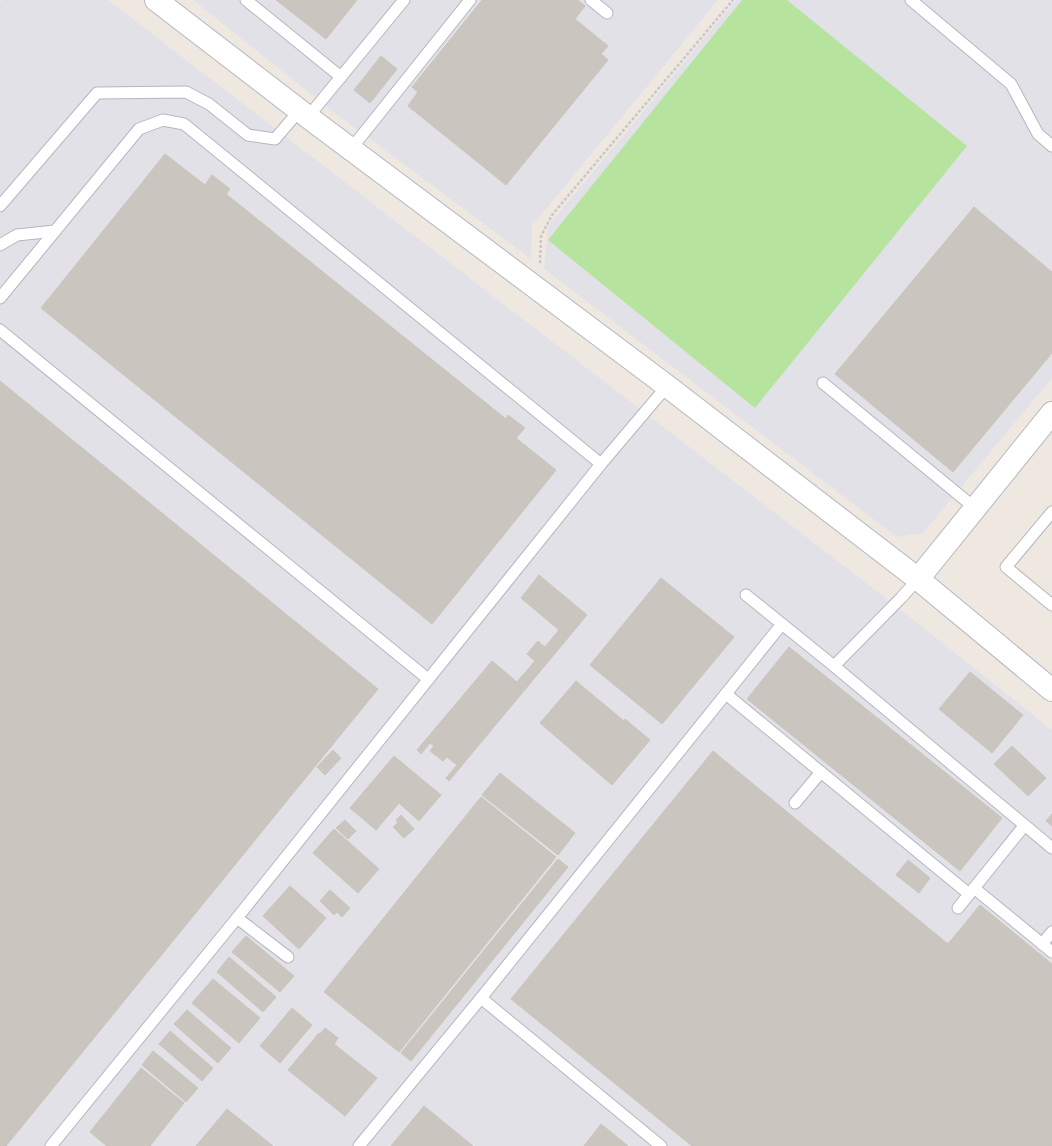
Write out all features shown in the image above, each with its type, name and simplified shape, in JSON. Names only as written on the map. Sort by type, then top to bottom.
[{"type":"street","points":[[156,0],[304,114],[667,386],[918,578],[1052,690]]},
{"type":"street","points":[[918,578],[945,547],[1052,413]]},
{"type":"lane","points":[[246,0],[341,77]]},
{"type":"lane","points":[[0,206],[97,93],[186,92],[209,104],[248,135],[275,139],[304,114],[341,77],[404,0]]},
{"type":"lane","points":[[351,149],[470,0]]},
{"type":"lane","points":[[591,0],[608,13]]},
{"type":"lane","points":[[910,0],[1011,84],[1038,134],[1052,146]]},
{"type":"lane","points":[[0,298],[138,129],[163,120],[184,124],[602,464]]},
{"type":"lane","points":[[0,245],[17,235],[55,231]]},
{"type":"lane","points":[[0,330],[428,679]]},
{"type":"lane","points":[[823,383],[975,508]]},
{"type":"lane","points":[[51,1146],[237,918],[602,464],[667,386]]},
{"type":"lane","points":[[1052,512],[1006,567],[1052,605]]},
{"type":"lane","points":[[834,666],[918,578]]},
{"type":"lane","points":[[746,595],[834,666],[1052,848]]},
{"type":"lane","points":[[359,1146],[481,998],[782,624]]},
{"type":"lane","points":[[726,694],[821,772],[1052,952]]},
{"type":"lane","points":[[795,803],[821,772]]},
{"type":"lane","points":[[958,908],[1024,826]]},
{"type":"lane","points":[[237,918],[288,957]]},
{"type":"lane","points":[[1042,944],[1052,932]]},
{"type":"lane","points":[[481,998],[662,1146]]},
{"type":"path","points":[[541,292],[541,236],[552,215],[733,0]]},
{"type":"shaded area","points":[[2,0],[108,0],[883,596],[1052,730],[1052,1146],[0,1146],[0,3]]},
{"type":"shaded area","points":[[193,0],[718,0],[532,226],[531,259],[335,113]]},
{"type":"shaded area","points":[[736,0],[1052,0],[1052,378],[923,533],[897,537],[544,269],[548,226]]},
{"type":"green space","points":[[742,0],[787,0],[967,146],[755,408],[548,240]]},
{"type":"building","points":[[276,0],[357,0],[326,39]]},
{"type":"building","points":[[482,0],[578,0],[585,6],[575,19],[608,46],[601,54],[608,60],[506,185],[408,106],[418,92],[412,87]]},
{"type":"building","points":[[381,56],[397,69],[370,103],[354,90]]},
{"type":"building","points":[[165,154],[205,185],[212,175],[230,189],[226,194],[506,419],[508,415],[525,428],[516,438],[556,470],[432,624],[41,308]]},
{"type":"building","points":[[974,207],[1052,272],[1052,353],[953,472],[835,374]]},
{"type":"building","points":[[0,381],[378,689],[6,1146],[0,1146]]},
{"type":"building","points":[[539,575],[587,615],[449,781],[446,778],[457,765],[447,757],[443,761],[430,751],[434,746],[430,743],[421,754],[417,750],[492,661],[517,682],[535,661],[527,654],[538,641],[545,647],[559,630],[521,598]]},
{"type":"building","points":[[661,578],[734,637],[662,724],[590,665]]},
{"type":"building","points":[[789,647],[1002,818],[960,871],[747,699]]},
{"type":"building","points":[[970,672],[1023,715],[992,753],[939,709]]},
{"type":"building","points":[[576,681],[624,721],[625,719],[650,740],[612,785],[540,723]]},
{"type":"building","points":[[1012,746],[1046,778],[1028,796],[994,764]]},
{"type":"building","points":[[333,750],[341,758],[325,775],[317,767]]},
{"type":"building","points":[[713,751],[948,944],[980,905],[1052,964],[1052,1146],[692,1146],[511,999]]},
{"type":"building","points":[[394,756],[441,795],[419,821],[399,803],[376,830],[350,808]]},
{"type":"building","points":[[500,773],[575,833],[558,855],[482,795]]},
{"type":"building","points":[[481,797],[556,857],[399,1052],[324,992]]},
{"type":"building","points":[[1052,814],[1052,826],[1046,821]]},
{"type":"building","points":[[401,815],[414,829],[404,838],[393,827],[398,823],[396,820]]},
{"type":"building","points":[[345,820],[356,831],[348,839],[336,828]]},
{"type":"building","points":[[334,829],[379,869],[358,893],[313,853]]},
{"type":"building","points":[[558,859],[568,867],[411,1061],[401,1053]]},
{"type":"building","points":[[908,860],[930,878],[919,893],[896,875]]},
{"type":"building","points":[[290,886],[326,918],[299,949],[263,916]]},
{"type":"building","points":[[330,890],[350,908],[342,917],[337,912],[334,915],[320,901]]},
{"type":"building","points":[[246,936],[294,976],[280,992],[232,952]]},
{"type":"building","points":[[229,957],[276,997],[263,1012],[217,972]]},
{"type":"building","points":[[213,979],[260,1018],[239,1043],[192,1003]]},
{"type":"building","points":[[292,1008],[312,1025],[280,1063],[260,1046]]},
{"type":"building","points":[[187,1010],[231,1048],[218,1063],[174,1024]]},
{"type":"building","points":[[325,1028],[338,1038],[334,1044],[377,1078],[345,1116],[288,1070]]},
{"type":"building","points":[[170,1031],[213,1068],[202,1081],[159,1044]]},
{"type":"building","points":[[153,1051],[198,1088],[186,1102],[142,1065]]},
{"type":"building","points":[[141,1068],[184,1103],[150,1146],[107,1146],[90,1132]]},
{"type":"building","points":[[424,1106],[473,1146],[391,1146]]},
{"type":"building","points":[[227,1109],[273,1146],[196,1146]]},
{"type":"building","points":[[601,1124],[628,1146],[584,1146]]}]
